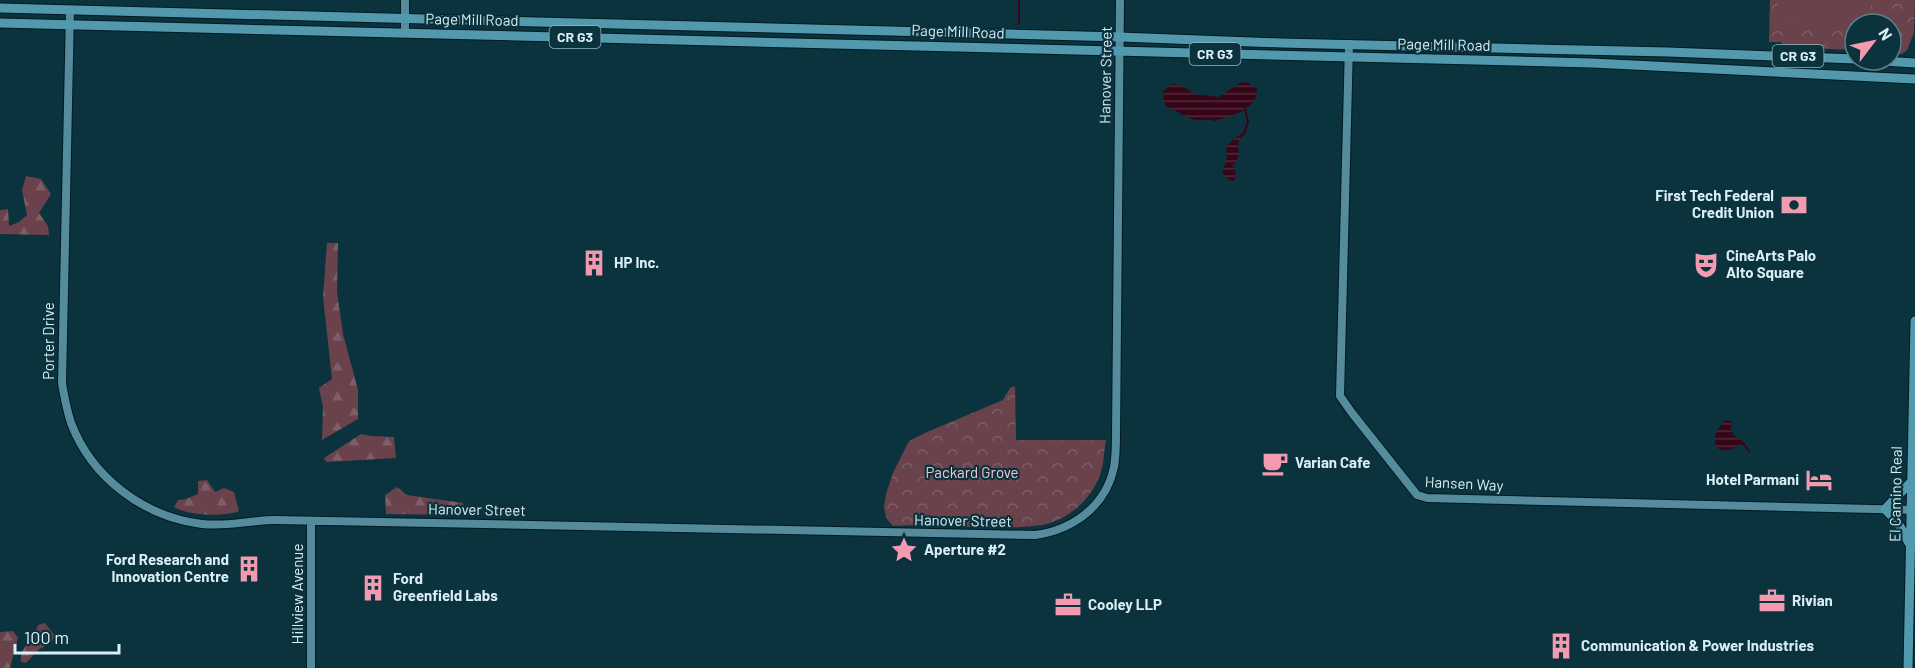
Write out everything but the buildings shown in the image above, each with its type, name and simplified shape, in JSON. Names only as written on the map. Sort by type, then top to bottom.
[{"type":"main road","name":"Page Mill Road","points":[[0,8],[761,27],[1843,59]]},
{"type":"main road","name":"Page Mill Road","points":[[0,23],[1659,65],[1798,75],[1915,79]]},
{"type":"main road","points":[[745,41],[761,27]]},
{"type":"main road","name":"El Camino Real","points":[[1908,668],[1910,545],[1913,510],[1911,482],[1915,321]]},
{"type":"main road","points":[[1910,545],[1898,523],[1885,509],[1911,482]]},
{"type":"street","points":[[405,0],[405,33]]},
{"type":"street","name":"Hanover Street","points":[[311,521],[1009,536],[1048,534],[1070,525],[1090,511],[1101,497],[1112,475],[1115,457],[1120,0]]},
{"type":"street","name":"Porter Drive","points":[[70,11],[61,376],[70,421],[89,457],[104,476],[132,499],[163,515],[203,524],[227,525],[276,520],[311,521]]},
{"type":"street","name":"Hansen Way","points":[[1349,44],[1340,396],[1417,495],[1427,498],[1913,510]]},
{"type":"street","name":"Hillview Avenue","points":[[310,668],[311,521]]},
{"type":"green space","points":[[1770,0],[1915,0],[1914,33],[1907,50],[1903,53],[1903,12],[1843,12],[1843,49],[1785,47],[1781,42],[1769,42]]},
{"type":"green space","points":[[1778,0],[1871,0],[1871,12],[1843,12],[1843,23],[1777,22]]},
{"type":"green space","points":[[26,176],[41,179],[51,194],[39,213],[48,226],[49,235],[0,234],[0,210],[8,209],[9,226],[19,222],[27,215],[22,190]]},
{"type":"green space","points":[[327,243],[338,243],[337,292],[343,334],[358,390],[358,419],[322,440],[323,407],[319,388],[332,379],[323,297]]},
{"type":"green space","name":"Packard Grove","points":[[1015,386],[1016,440],[1106,440],[1101,472],[1086,499],[1070,513],[1042,525],[1005,528],[893,526],[886,518],[884,507],[886,494],[893,473],[909,441],[1003,400],[1010,388]]},
{"type":"green space","points":[[361,434],[394,437],[396,458],[326,462],[324,458]]},
{"type":"green space","points":[[207,480],[215,492],[224,488],[234,492],[239,511],[207,515],[174,507],[178,500],[198,494],[198,481]]},
{"type":"green space","points":[[397,487],[407,495],[463,503],[465,515],[386,514],[385,495]]},
{"type":"green space","points":[[45,623],[55,636],[51,643],[38,650],[26,663],[21,662],[22,652],[38,625]]},
{"type":"green space","points":[[13,631],[18,638],[10,668],[0,668],[0,632]]},
{"type":"shaded area","points":[[1247,82],[1257,89],[1253,102],[1242,111],[1215,121],[1192,119],[1167,107],[1164,102],[1163,91],[1173,84],[1183,86],[1194,94],[1219,97],[1240,83]]},
{"type":"shaded area","points":[[1243,132],[1245,134],[1238,143],[1239,154],[1232,166],[1236,168],[1235,180],[1231,181],[1223,175],[1227,159],[1226,146]]},
{"type":"shaded area","points":[[1727,420],[1732,422],[1731,431],[1746,445],[1745,447],[1740,444],[1732,449],[1723,450],[1717,447],[1716,433],[1722,423]]},
{"type":"waterway","points":[[1019,0],[1019,24]]},
{"type":"waterway","points":[[1244,134],[1248,122],[1245,109]]},
{"type":"waterway","points":[[1745,446],[1749,451]]},
{"type":"place","name":"First Tech Federal Credit Union","points":[[1794,205]]},
{"type":"place","name":"HP Inc.","points":[[594,263]]},
{"type":"place","name":"CineArts Palo Alto Square","points":[[1706,265]]},
{"type":"place","name":"Varian Cafe","points":[[1275,463]]},
{"type":"place","name":"Hotel Parmani","points":[[1819,480]]},
{"type":"place","name":"Aperture #2","points":[[904,550]]},
{"type":"place","name":"Ford Research and Innovation Centre","points":[[249,569]]},
{"type":"place","name":"Ford Greenfield Labs","points":[[373,588]]},
{"type":"place","name":"Rivian","points":[[1772,601]]},
{"type":"place","name":"Cooley LLP","points":[[1068,605]]},
{"type":"place","name":"Communication & Power Industries","points":[[1561,646]]}]
